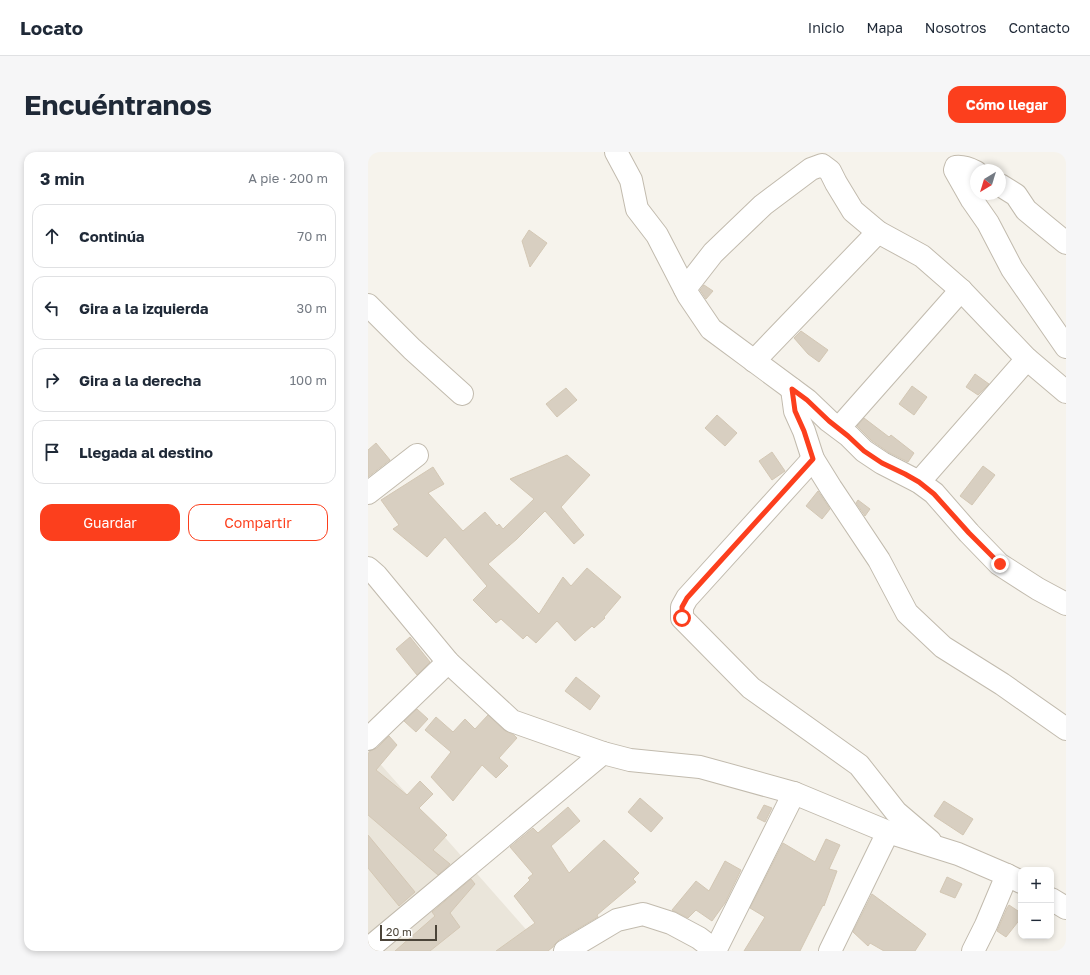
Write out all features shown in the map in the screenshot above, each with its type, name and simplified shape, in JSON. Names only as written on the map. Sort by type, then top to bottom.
[{"type":"street","points":[[616,152],[632,180],[637,209],[657,236],[688,295],[711,329],[807,400],[864,451],[882,463],[919,482],[934,494],[969,533],[1000,564],[1038,589],[1066,604]]},
{"type":"street","points":[[685,289],[713,253],[763,205],[811,169],[822,165],[830,171],[853,211],[878,232],[922,256],[961,290],[1027,359],[1066,392]]},
{"type":"street","points":[[970,169],[956,167],[955,170],[970,196]]},
{"type":"street","points":[[1006,188],[1016,195],[1026,210],[1066,243]]},
{"type":"street","points":[[972,200],[988,222],[1012,269],[1066,347]]},
{"type":"street","points":[[754,361],[878,232]]},
{"type":"street","points":[[839,428],[961,290]]},
{"type":"street","points":[[368,305],[412,349],[462,394]]},
{"type":"street","points":[[919,482],[1027,359]]},
{"type":"street","points":[[792,389],[795,411],[804,431],[813,459],[879,560],[907,614],[943,647],[1002,684],[1066,729]]},
{"type":"street","points":[[368,493],[417,455]]},
{"type":"street","points":[[813,459],[687,598],[682,607],[682,618],[751,688],[859,765],[896,812],[938,848]]},
{"type":"street","points":[[368,568],[376,575],[448,662],[512,721],[603,753],[630,760],[700,767],[794,793],[888,832],[958,854],[1014,879],[986,925],[973,951]]},
{"type":"street","points":[[368,739],[448,662]]},
{"type":"street","points":[[368,949],[603,753]]},
{"type":"street","points":[[565,951],[617,920],[643,914],[671,923],[699,938],[715,951],[794,793]]},
{"type":"street","points":[[830,951],[888,832]]},
{"type":"street","points":[[1054,901],[1066,908]]},
{"type":"shaded area","points":[[368,750],[545,951],[368,951]]},
{"type":"building","points":[[529,230],[547,243],[530,267],[522,241]]},
{"type":"building","points":[[704,285],[713,291],[706,299],[700,290]]},
{"type":"building","points":[[801,331],[828,350],[819,362],[808,354],[794,338]]},
{"type":"building","points":[[975,374],[989,384],[978,395],[966,387]]},
{"type":"building","points":[[912,386],[927,397],[914,415],[899,404]]},
{"type":"building","points":[[566,388],[577,400],[557,417],[546,404]]},
{"type":"building","points":[[717,415],[737,433],[725,446],[705,428]]},
{"type":"building","points":[[864,418],[889,437],[891,435],[914,453],[908,462],[888,452],[872,441],[857,426]]},
{"type":"building","points":[[376,443],[390,460],[368,477],[368,450]]},
{"type":"building","points":[[772,452],[785,471],[772,480],[759,461]]},
{"type":"building","points":[[567,455],[590,475],[561,507],[584,535],[574,544],[545,511],[517,539],[488,564],[539,614],[563,577],[571,586],[587,568],[621,597],[604,617],[605,618],[594,628],[592,626],[575,641],[557,621],[536,643],[527,635],[523,639],[501,619],[496,623],[473,600],[487,586],[445,537],[427,557],[393,529],[399,525],[381,500],[433,467],[444,484],[428,493],[463,531],[485,512],[497,526],[499,524],[503,529],[534,499],[510,479]]},
{"type":"building","points":[[983,466],[995,475],[972,505],[960,496]]},
{"type":"building","points":[[818,491],[830,509],[822,519],[806,506]]},
{"type":"building","points":[[858,500],[870,509],[865,516],[856,503]]},
{"type":"building","points":[[410,637],[430,662],[417,675],[396,649]]},
{"type":"building","points":[[576,677],[600,696],[590,710],[565,691]]},
{"type":"building","points":[[417,709],[428,719],[416,732],[404,721]]},
{"type":"building","points":[[488,715],[504,730],[517,738],[499,758],[508,766],[496,778],[482,765],[453,801],[431,777],[451,752],[425,730],[436,717],[453,732],[465,719],[475,729]]},
{"type":"building","points":[[389,736],[397,745],[376,770],[407,795],[420,781],[433,794],[419,808],[447,835],[433,850],[450,864],[438,875],[368,815],[368,754],[370,751],[377,748]]},
{"type":"building","points":[[640,798],[663,818],[651,832],[628,812]]},
{"type":"building","points":[[944,801],[973,819],[963,835],[934,816]]},
{"type":"building","points":[[764,805],[772,808],[765,822],[757,818]]},
{"type":"building","points":[[568,807],[580,821],[551,846],[569,873],[604,840],[639,873],[633,879],[636,882],[597,915],[598,917],[559,940],[548,951],[496,951],[535,923],[514,896],[530,880],[528,878],[533,874],[510,847],[533,828],[538,833]]},
{"type":"building","points":[[368,835],[415,892],[399,906],[368,868]]},
{"type":"building","points":[[826,839],[840,845],[829,869],[837,871],[824,906],[823,905],[800,951],[744,951],[765,917],[750,908],[783,843],[815,862]]},
{"type":"building","points":[[725,861],[741,870],[725,903],[712,921],[696,910],[688,918],[672,910],[696,881],[709,891]]},
{"type":"building","points":[[947,877],[962,884],[955,898],[940,892]]},
{"type":"building","points":[[471,879],[475,884],[450,913],[460,927],[430,951],[395,951],[435,916],[432,912]]},
{"type":"building","points":[[872,894],[926,934],[915,951],[884,951],[870,943],[868,946],[853,932]]},
{"type":"building","points":[[1009,905],[1018,911],[1018,922],[1006,937],[997,931]]},
{"type":"route","points":[[682,618],[682,607],[687,598],[813,459],[804,431],[795,411],[792,389],[807,400],[864,451],[882,463],[919,482],[934,494],[969,533],[1000,564]]}]
